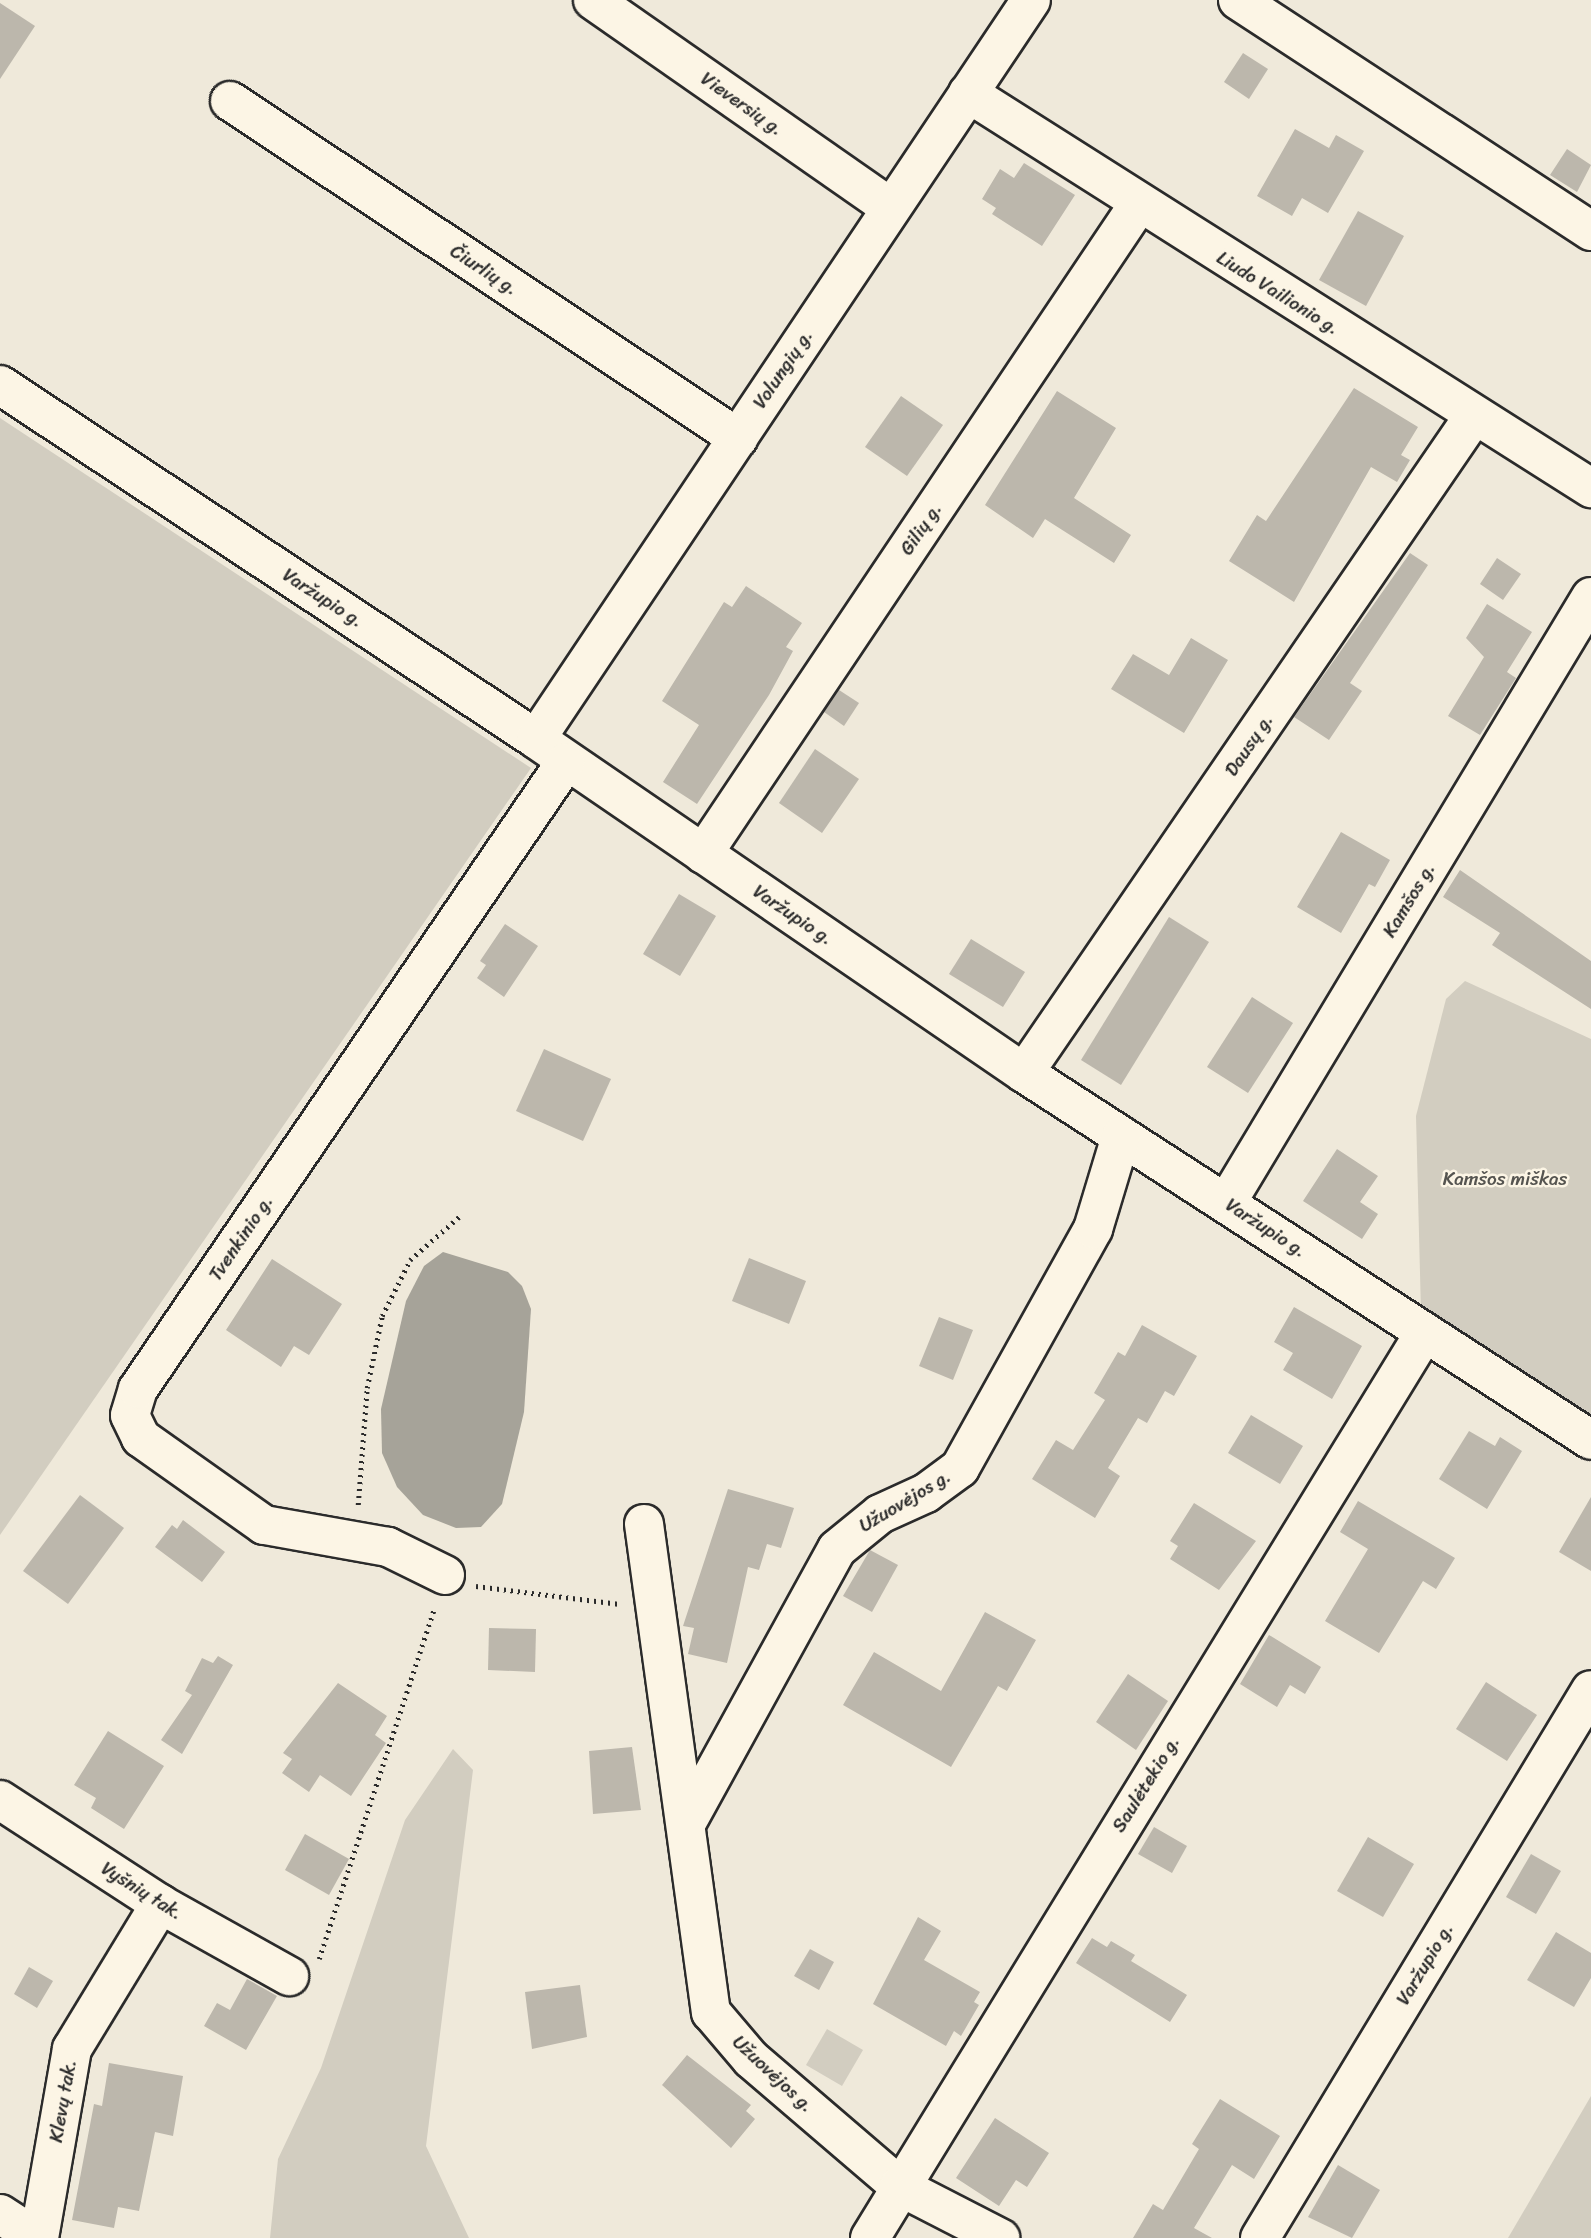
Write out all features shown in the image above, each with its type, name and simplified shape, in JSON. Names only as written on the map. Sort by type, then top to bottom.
[{"type":"street","name":"Vieversių g.","points":[[593,0],[891,208]]},
{"type":"street","name":"Volungių g.","points":[[536,739],[1031,0]]},
{"type":"street","points":[[1238,0],[1591,231]]},
{"type":"street","name":"Liudo Vailionio g.","points":[[968,93],[1473,417],[1591,488]]},
{"type":"street","name":"Čiurlių g.","points":[[230,102],[738,438]]},
{"type":"street","name":"Gilių g.","points":[[703,853],[1139,205]]},
{"type":"street","name":"Varžupio g.","points":[[0,384],[536,739],[565,763],[703,853],[1024,1073],[1591,1440]]},
{"type":"street","name":"Dausų g.","points":[[1024,1073],[1473,417]]},
{"type":"street","name":"Kamšos g.","points":[[1227,1202],[1591,597]]},
{"type":"street","name":"Tvenkinio g.","points":[[445,1575],[388,1547],[264,1525],[141,1438],[130,1415],[138,1389],[565,763]]},
{"type":"street","name":"Užuovėjos g.","points":[[688,1820],[837,1549],[880,1514],[926,1493],[960,1468],[1093,1229],[1121,1136]]},
{"type":"street","name":"Saulėtekio g.","points":[[870,2238],[899,2186],[1425,1332]]},
{"type":"street","name":"Užuovėjos g.","points":[[644,1524],[688,1820],[711,2011],[751,2059],[899,2186],[1000,2238]]},
{"type":"street","name":"Varžupio g.","points":[[1259,2238],[1591,1690]]},
{"type":"street","name":"Vyšnių tak.","points":[[0,1800],[160,1904],[302,1974]]},
{"type":"street","name":"Klevų tak.","points":[[38,2238],[72,2049],[160,1904]]},
{"type":"street","points":[[0,2214],[38,2238]]},
{"type":"path","points":[[355,1541],[367,1388],[382,1317],[410,1260],[460,1216]]},
{"type":"path","points":[[302,1974],[445,1575],[526,1597],[656,1607]]},
{"type":"green space","points":[[0,418],[531,768],[0,1535]]},
{"type":"green space","name":"Kamšos miškas","points":[[1465,981],[1591,1039],[1591,1424],[1421,1312],[1416,1116],[1446,999]]},
{"type":"green space","points":[[453,1749],[473,1770],[426,2146],[469,2238],[270,2238],[278,2159],[321,2068],[405,1820]]},
{"type":"green space","points":[[827,2029],[863,2050],[842,2086],[806,2065]]},
{"type":"green space","points":[[1591,2096],[1591,2238],[1508,2238]]},
{"type":"shaded area","points":[[443,1252],[508,1272],[522,1286],[531,1309],[524,1412],[502,1504],[481,1527],[456,1528],[423,1515],[397,1487],[382,1453],[381,1409],[406,1301],[424,1266]]},
{"type":"building","points":[[0,3],[35,26],[0,79]]},
{"type":"building","points":[[1243,53],[1268,69],[1249,99],[1224,82]]},
{"type":"building","points":[[1295,129],[1329,148],[1336,135],[1364,151],[1328,213],[1302,198],[1292,216],[1257,196]]},
{"type":"building","points":[[1567,149],[1591,165],[1577,192],[1550,175]]},
{"type":"building","points":[[1024,163],[1075,195],[1042,246],[992,214],[996,208],[982,199],[1000,169],[1014,178]]},
{"type":"building","points":[[1358,211],[1404,236],[1366,306],[1319,280]]},
{"type":"building","points":[[1354,388],[1418,427],[1401,455],[1410,460],[1397,482],[1371,467],[1294,602],[1229,561],[1257,515],[1266,521]]},
{"type":"building","points":[[1057,391],[1116,428],[1074,498],[1131,535],[1114,563],[1045,519],[1033,538],[985,505]]},
{"type":"building","points":[[901,396],[943,425],[907,476],[865,447]]},
{"type":"building","points":[[1410,553],[1428,565],[1350,683],[1362,691],[1329,740],[1294,717]]},
{"type":"building","points":[[1497,558],[1521,574],[1503,600],[1480,584]]},
{"type":"building","points":[[746,586],[802,623],[786,647],[793,651],[769,695],[697,804],[663,782],[699,725],[662,701],[724,602],[732,607]]},
{"type":"building","points":[[1487,604],[1532,632],[1507,672],[1516,678],[1480,735],[1448,716],[1484,657],[1466,638]]},
{"type":"building","points":[[1191,638],[1228,660],[1184,733],[1111,689],[1133,654],[1169,675]]},
{"type":"building","points":[[839,690],[859,703],[844,726],[824,712]]},
{"type":"building","points":[[815,749],[859,779],[822,833],[779,803]]},
{"type":"building","points":[[1341,832],[1390,860],[1375,887],[1369,884],[1341,933],[1297,907]]},
{"type":"building","points":[[1460,870],[1591,961],[1591,1009],[1492,945],[1500,933],[1443,897]]},
{"type":"building","points":[[679,894],[716,916],[680,976],[643,954]]},
{"type":"building","points":[[1169,917],[1209,942],[1121,1085],[1081,1060]]},
{"type":"building","points":[[505,924],[538,946],[504,997],[477,978],[486,965],[480,961]]},
{"type":"building","points":[[971,939],[1025,972],[1003,1007],[949,974]]},
{"type":"building","points":[[1252,997],[1293,1023],[1248,1093],[1207,1067]]},
{"type":"building","points":[[544,1049],[611,1079],[583,1141],[516,1111]]},
{"type":"building","points":[[1337,1149],[1378,1176],[1360,1202],[1378,1214],[1362,1239],[1303,1201]]},
{"type":"building","points":[[749,1258],[806,1281],[789,1324],[732,1301]]},
{"type":"building","points":[[272,1259],[342,1304],[309,1355],[294,1346],[281,1367],[226,1330]]},
{"type":"building","points":[[1294,1307],[1362,1346],[1332,1399],[1283,1370],[1293,1353],[1274,1342]]},
{"type":"building","points":[[939,1317],[973,1330],[953,1380],[919,1366]]},
{"type":"building","points":[[1142,1325],[1197,1356],[1174,1396],[1165,1391],[1147,1423],[1138,1418],[1108,1468],[1120,1476],[1095,1518],[1032,1479],[1056,1440],[1073,1450],[1105,1400],[1094,1393],[1118,1352],[1125,1356]]},
{"type":"building","points":[[1251,1415],[1303,1446],[1280,1484],[1228,1453]]},
{"type":"building","points":[[1469,1431],[1495,1446],[1500,1437],[1522,1451],[1487,1509],[1439,1479]]},
{"type":"building","points":[[728,1489],[794,1508],[781,1548],[767,1544],[759,1570],[748,1567],[727,1663],[688,1654],[694,1628],[683,1626]]},
{"type":"building","points":[[80,1495],[124,1528],[68,1604],[23,1571]]},
{"type":"building","points":[[1591,1497],[1591,1571],[1559,1552]]},
{"type":"building","points":[[1358,1501],[1455,1558],[1436,1589],[1423,1581],[1379,1653],[1325,1621],[1368,1549],[1340,1532]]},
{"type":"building","points":[[1194,1503],[1256,1541],[1219,1590],[1170,1559],[1178,1546],[1170,1541]]},
{"type":"building","points":[[183,1520],[225,1552],[202,1582],[155,1547],[172,1525],[177,1529]]},
{"type":"building","points":[[870,1550],[898,1565],[872,1612],[843,1596]]},
{"type":"building","points":[[985,1612],[1036,1640],[1007,1691],[998,1686],[951,1767],[843,1705],[874,1652],[941,1691]]},
{"type":"building","points":[[489,1628],[536,1629],[535,1672],[488,1670]]},
{"type":"building","points":[[1269,1635],[1321,1667],[1305,1694],[1290,1685],[1277,1707],[1240,1684]]},
{"type":"building","points":[[218,1656],[233,1665],[182,1754],[161,1740],[192,1695],[185,1691],[202,1658],[213,1663]]},
{"type":"building","points":[[1128,1674],[1168,1701],[1136,1750],[1096,1722]]},
{"type":"building","points":[[1486,1682],[1537,1715],[1507,1761],[1456,1729]]},
{"type":"building","points":[[338,1683],[387,1716],[375,1735],[386,1743],[351,1796],[320,1775],[309,1792],[282,1773],[292,1759],[283,1753]]},
{"type":"building","points":[[108,1731],[164,1766],[124,1829],[91,1808],[96,1798],[74,1785]]},
{"type":"building","points":[[632,1747],[641,1810],[593,1814],[589,1751]]},
{"type":"building","points":[[1154,1827],[1187,1846],[1172,1873],[1138,1854]]},
{"type":"building","points":[[305,1834],[349,1859],[329,1895],[285,1870]]},
{"type":"building","points":[[1368,1837],[1414,1864],[1383,1917],[1337,1891]]},
{"type":"building","points":[[1531,1854],[1561,1871],[1536,1914],[1506,1897]]},
{"type":"building","points":[[918,1917],[941,1931],[924,1960],[980,1992],[974,2002],[979,2005],[961,2036],[954,2031],[946,2046],[873,2004]]},
{"type":"building","points":[[1556,1932],[1591,1953],[1591,1978],[1574,2007],[1527,1980]]},
{"type":"building","points":[[1092,1938],[1107,1947],[1111,1941],[1135,1955],[1131,1961],[1187,1995],[1170,2022],[1076,1963]]},
{"type":"building","points":[[810,1949],[834,1962],[819,1990],[794,1976]]},
{"type":"building","points":[[29,1967],[53,1981],[37,2008],[14,1994]]},
{"type":"building","points":[[247,1979],[277,1996],[246,2050],[204,2026],[217,2003],[230,2010]]},
{"type":"building","points":[[580,1985],[587,2037],[532,2049],[525,1992]]},
{"type":"building","points":[[687,2055],[751,2105],[746,2111],[755,2119],[731,2148],[662,2085]]},
{"type":"building","points":[[109,2063],[183,2076],[173,2136],[155,2132],[139,2211],[118,2207],[114,2228],[72,2220],[94,2104],[102,2106]]},
{"type":"building","points":[[1220,2099],[1280,2136],[1254,2179],[1232,2165],[1194,2228],[1212,2238],[1133,2238],[1153,2204],[1163,2210],[1199,2149],[1192,2144]]},
{"type":"building","points":[[995,2118],[1049,2153],[1027,2187],[1016,2180],[999,2206],[956,2178]]},
{"type":"building","points":[[1338,2165],[1380,2190],[1352,2238],[1308,2217]]}]
